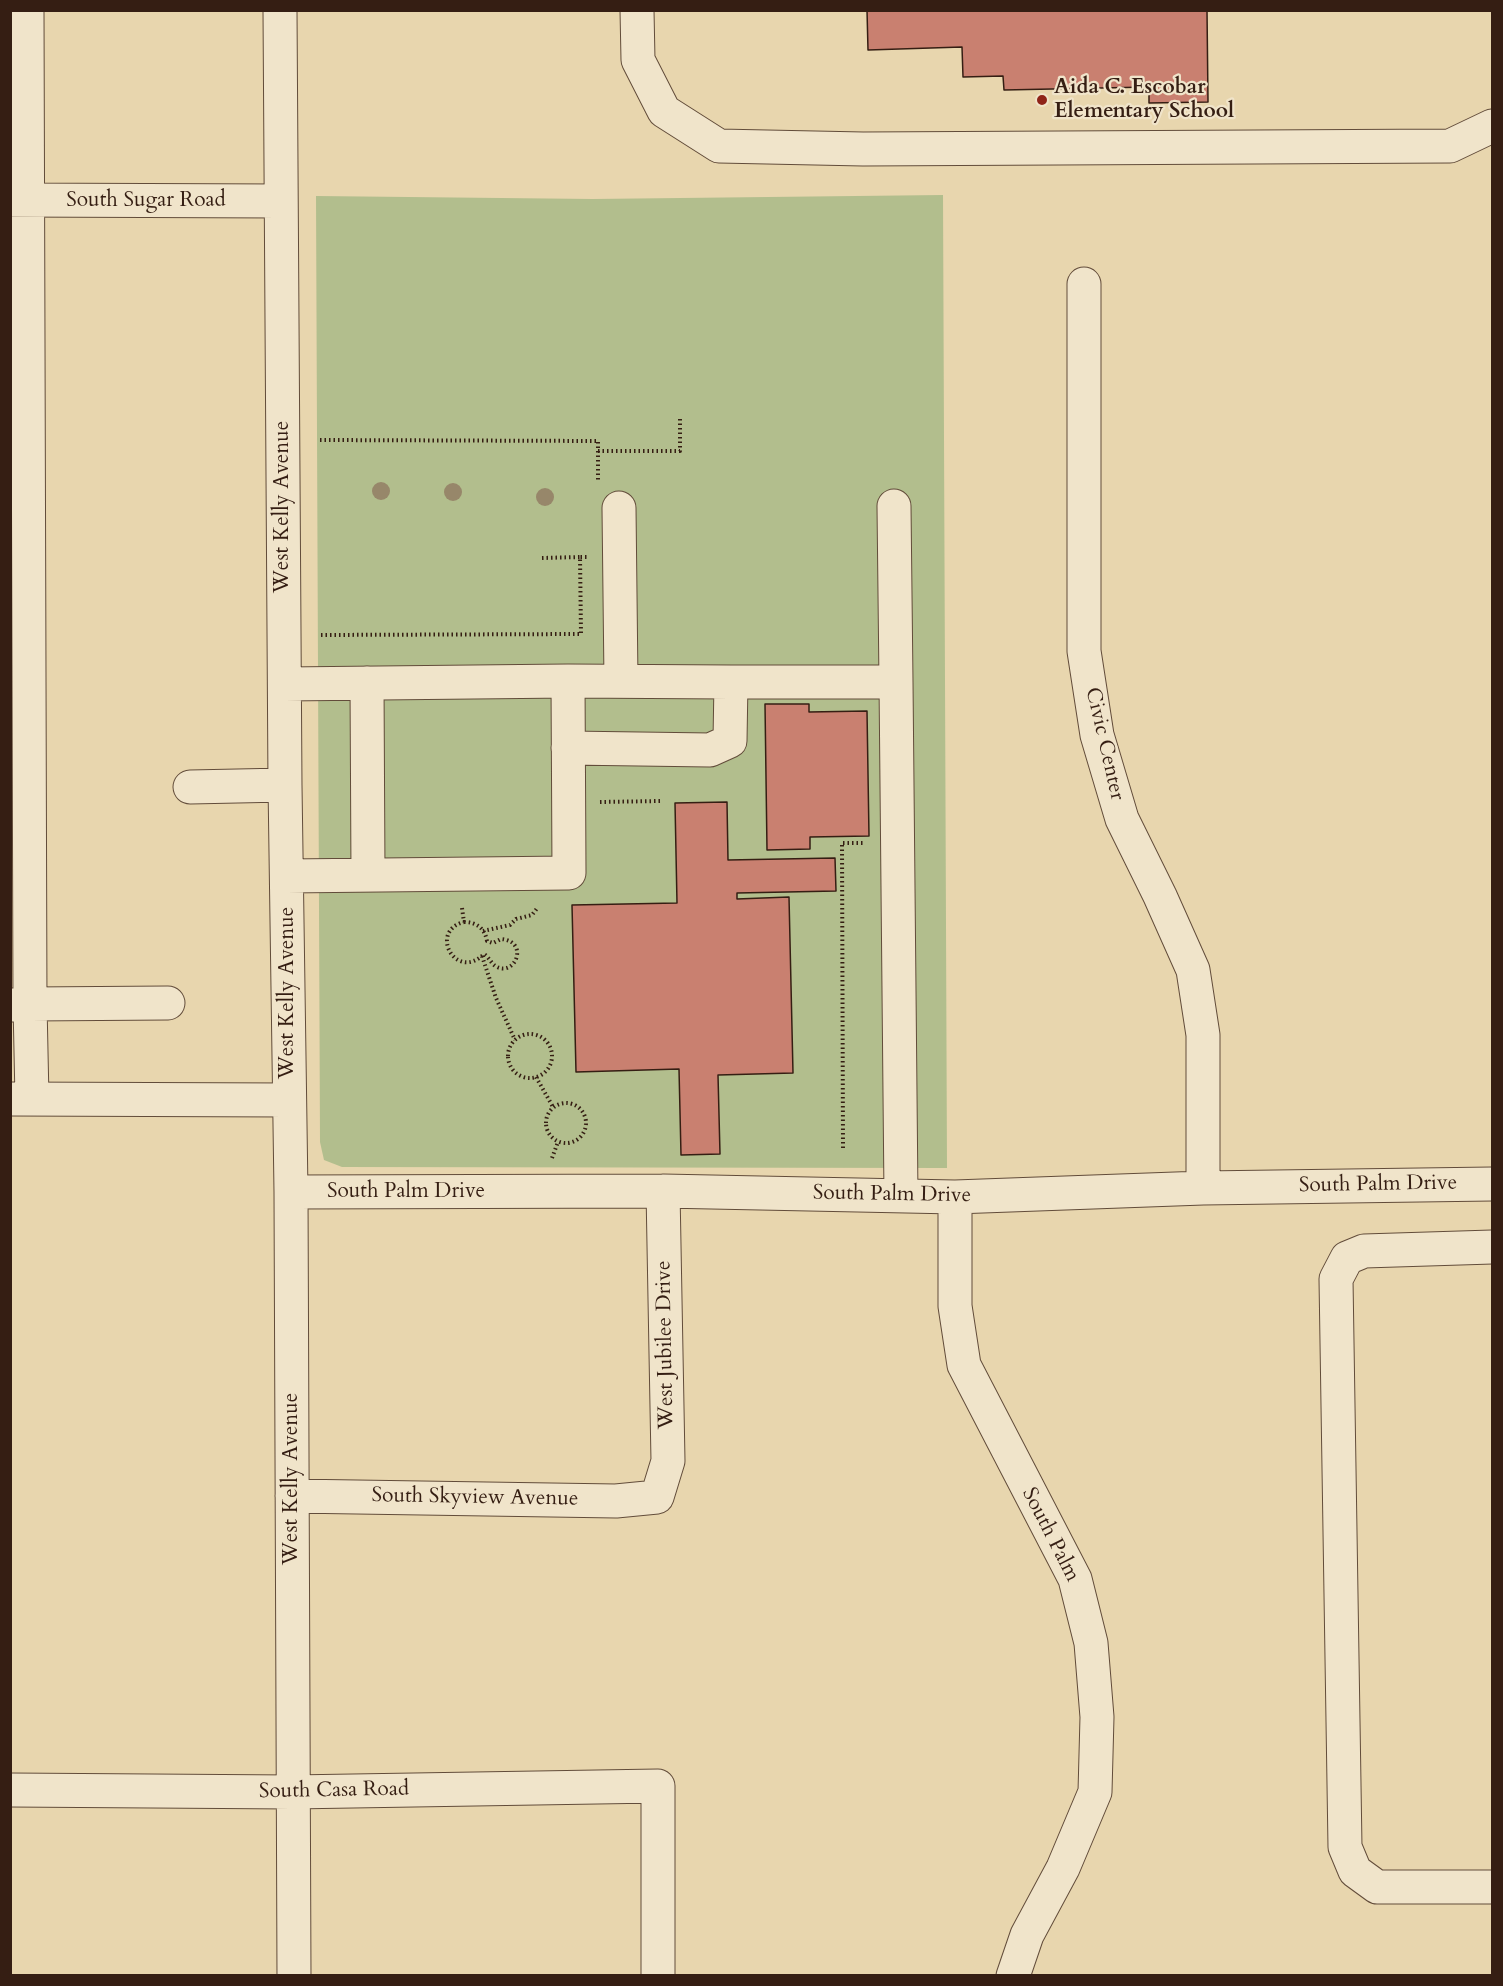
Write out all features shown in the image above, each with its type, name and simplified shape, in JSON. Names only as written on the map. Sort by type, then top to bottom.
[{"type":"street","points":[[27,10],[20,200],[21,1099],[288,1100]]},
{"type":"street","name":"West Kelly Avenue","points":[[280,10],[285,786],[291,1192],[294,1976]]},
{"type":"street","points":[[637,10],[638,60],[664,111],[719,146],[862,149],[1450,146],[1492,126]]},
{"type":"street","name":"South Sugar Road","points":[[20,200],[281,201]]},
{"type":"street","name":"Civic Center","points":[[1084,284],[1084,651],[1097,735],[1122,819],[1193,970],[1203,1035],[1203,1188]]},
{"type":"street","points":[[609,497],[621,681]]},
{"type":"street","points":[[894,507],[901,1196]]},
{"type":"street","points":[[285,684],[568,681],[896,682]]},
{"type":"street","points":[[286,876],[569,873],[568,681]]},
{"type":"street","points":[[568,748],[710,750],[730,741],[731,682]]},
{"type":"street","points":[[367,683],[368,875]]},
{"type":"street","points":[[190,787],[285,786]]},
{"type":"street","points":[[20,1005],[168,1003]]},
{"type":"street","name":"South Palm Drive","points":[[291,1192],[663,1191],[955,1197],[1203,1188],[1492,1184]]},
{"type":"street","name":"West Jubilee Drive","points":[[657,1497],[668,1461],[663,1191]]},
{"type":"street","name":"South Palm","points":[[955,1197],[954,1306],[964,1365],[1040,1516],[1075,1579],[1090,1643],[1096,1717],[1095,1792],[1063,1868],[1027,1935],[1013,1976]]},
{"type":"street","points":[[1492,1247],[1364,1251],[1347,1258],[1336,1279],[1345,1847],[1355,1871],[1377,1887],[1492,1887]]},
{"type":"street","name":"South Skyview Avenue","points":[[292,1496],[616,1501],[657,1497]]},
{"type":"street","name":"South Casa Road","points":[[10,1790],[292,1792],[658,1786],[658,1976]]},
{"type":"path","points":[[598,452],[680,451],[680,417]]},
{"type":"path","points":[[320,441],[598,441],[598,452],[609,497]]},
{"type":"path","points":[[321,635],[581,634],[580,557]]},
{"type":"path","points":[[542,558],[589,557]]},
{"type":"path","points":[[843,1148],[842,843],[873,843]]},
{"type":"path","points":[[483,931],[510,925],[516,919],[532,915],[542,898]]},
{"type":"path","points":[[464,922],[477,925],[483,931],[487,941],[493,944],[501,939],[511,941],[517,954],[511,966],[502,968],[494,965],[484,954],[473,962],[460,961],[450,952],[447,939],[453,928],[464,922]]},
{"type":"path","points":[[482,956],[496,998],[516,1040]]},
{"type":"path","points":[[535,1035],[546,1042],[550,1048],[550,1063],[547,1070],[536,1077],[520,1076],[510,1065],[509,1052],[516,1040],[521,1036],[535,1035]]},
{"type":"path","points":[[536,1077],[553,1107]]},
{"type":"path","points":[[565,1102],[578,1106],[586,1116],[586,1130],[582,1136],[571,1143],[558,1142],[552,1138],[546,1126],[546,1119],[553,1107],[565,1102]]},
{"type":"path","points":[[586,1130],[592,1133]]},
{"type":"path","points":[[550,1162],[558,1142]]},
{"type":"green space","points":[[943,195],[947,1168],[342,1167],[324,1160],[320,1142],[316,196],[593,199]]},
{"type":"building","points":[[867,10],[1207,10],[1208,102],[1149,103],[1149,87],[1004,90],[1003,76],[963,77],[962,47],[868,50]]},
{"type":"building","points":[[765,704],[809,704],[809,712],[867,711],[869,836],[810,837],[810,849],[767,850]]},
{"type":"building","points":[[727,802],[728,860],[835,858],[836,891],[737,893],[737,899],[789,897],[793,1073],[718,1075],[720,1154],[681,1155],[679,1069],[576,1072],[572,905],[677,903],[675,803]]},
{"type":"place","name":"Aida C. Escobar Elementary School","points":[[1042,100]]}]
